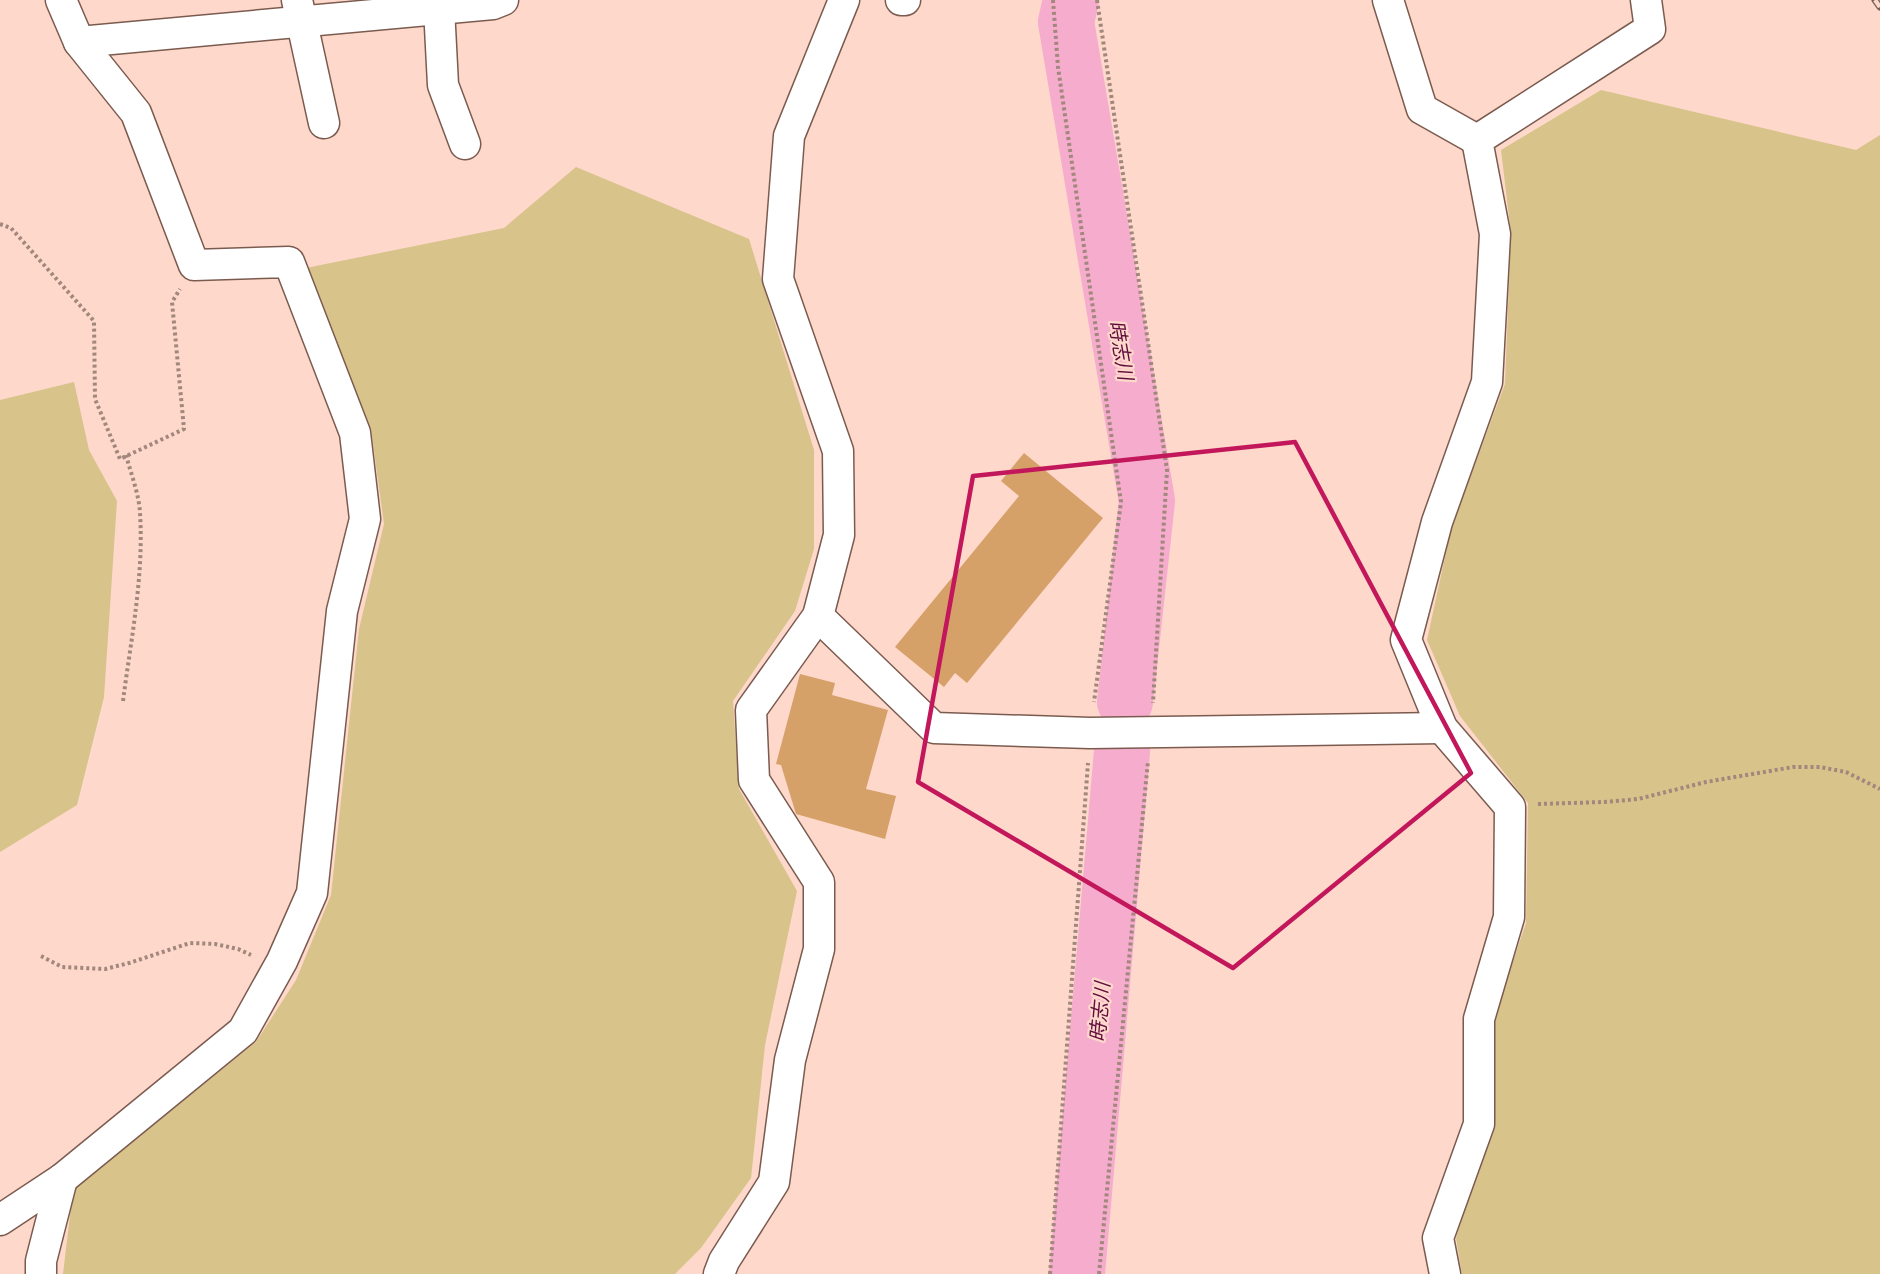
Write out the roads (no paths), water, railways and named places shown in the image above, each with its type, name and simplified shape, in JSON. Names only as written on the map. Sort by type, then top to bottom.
[{"type":"street","points":[[0,1220],[62,1179],[243,1031],[279,966],[312,892],[342,611],[365,519],[355,433],[289,262],[194,265],[136,113],[79,42],[61,0]]},
{"type":"street","points":[[79,42],[299,11],[439,8],[493,4],[503,0]]},
{"type":"street","points":[[719,1274],[724,1261],[774,1182],[790,1060],[819,949],[819,882],[754,780],[751,710],[818,616],[839,535],[838,451],[778,279],[789,136],[844,0]]},
{"type":"street","points":[[1388,0],[1422,109],[1477,140],[1495,234],[1487,382],[1437,522],[1406,640],[1442,728],[1510,807],[1509,916],[1479,1019],[1479,1124],[1438,1238],[1445,1274]]},
{"type":"street","points":[[1477,140],[1650,29],[1646,0]]},
{"type":"street","points":[[439,8],[442,86],[465,144]]},
{"type":"street","points":[[299,11],[324,123]]},
{"type":"street","points":[[818,616],[934,728],[1090,733],[1442,728]]},
{"type":"street","points":[[41,1274],[41,1261],[62,1179]]},
{"type":"waterway","name":"時志川","points":[[1071,0],[1066,22],[1147,501],[1125,702]]},
{"type":"waterway","name":"時志川","points":[[1077,1274],[1122,751]]},
{"type":"railway","points":[[1875,0],[1880,7]]}]
